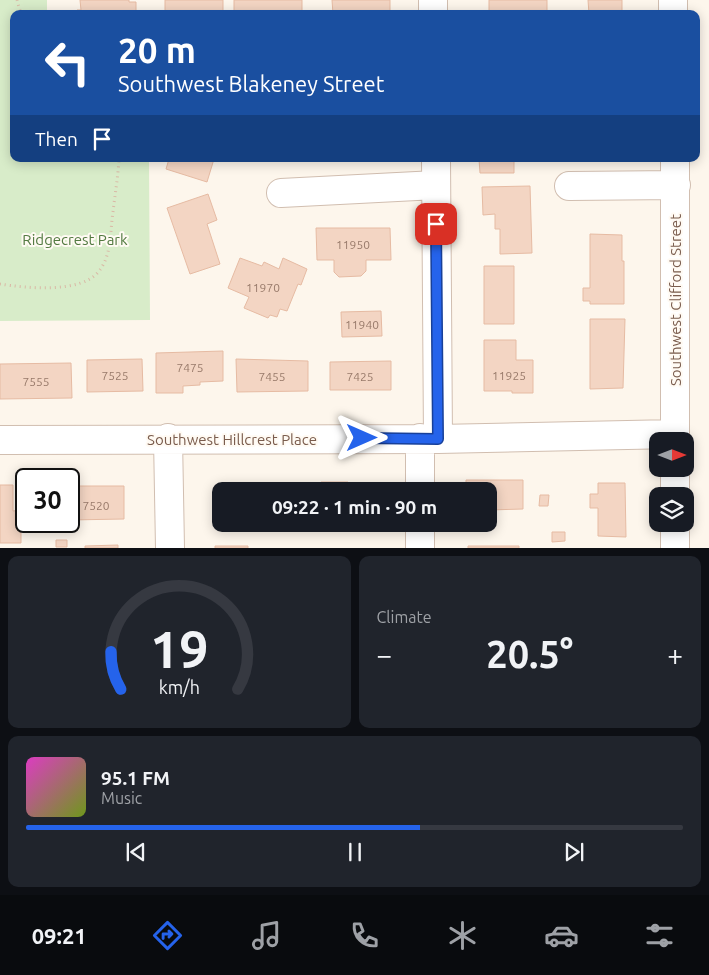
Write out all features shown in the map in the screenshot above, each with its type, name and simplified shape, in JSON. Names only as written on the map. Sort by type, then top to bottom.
[{"type":"street","name":"Southwest Clifford Street","points":[[675,162],[675,432]]},
{"type":"street","points":[[281,193],[436,172],[429,438],[422,482]]},
{"type":"street","points":[[569,186],[676,186]]},
{"type":"street","points":[[168,438],[170,548]]},
{"type":"street","name":"Southwest Hillcrest Place","points":[[0,440],[649,438]]},
{"type":"street","points":[[420,532],[420,548]]},
{"type":"street","points":[[675,532],[675,548]]},
{"type":"path","points":[[0,284],[14,286],[65,286],[78,284],[90,279],[99,272],[107,256],[119,162]]},
{"type":"green space","name":"Ridgecrest Park","points":[[0,0],[47,0],[47,10],[10,10],[10,162],[149,162],[150,320],[0,321]]},
{"type":"building","points":[[80,0],[129,0],[129,2],[136,2],[136,10],[81,10]]},
{"type":"building","points":[[165,0],[223,0],[223,10],[165,10]]},
{"type":"building","points":[[234,0],[302,0],[302,10],[234,10]]},
{"type":"building","points":[[332,0],[390,0],[390,10],[333,10]]},
{"type":"building","points":[[489,0],[547,0],[547,10],[489,10]]},
{"type":"building","points":[[588,0],[622,0],[622,10],[589,10]]},
{"type":"building","points":[[168,162],[213,162],[207,182],[166,169]]},
{"type":"building","points":[[479,162],[514,162],[514,173],[480,173]]},
{"type":"building","points":[[530,186],[532,253],[500,254],[500,229],[495,229],[495,214],[483,215],[482,187]]},
{"type":"building","points":[[208,194],[217,220],[207,224],[220,264],[190,274],[167,208]]},
{"type":"building","points":[[316,228],[390,228],[391,260],[366,260],[366,271],[361,276],[339,277],[334,272],[334,260],[317,260]]},
{"type":"building","points":[[590,234],[622,235],[624,304],[590,304],[590,301],[583,301],[583,288],[590,288]]},
{"type":"building","points":[[240,258],[262,266],[264,262],[279,269],[283,258],[307,269],[301,285],[298,284],[287,311],[280,309],[277,317],[270,315],[268,318],[244,308],[249,297],[228,288]]},
{"type":"building","points":[[484,266],[514,266],[514,324],[484,324]]},
{"type":"building","points":[[381,311],[382,336],[342,337],[341,312]]},
{"type":"building","points":[[590,319],[625,319],[623,388],[590,389]]},
{"type":"building","points":[[484,340],[516,340],[516,360],[533,360],[533,393],[484,391]]},
{"type":"building","points":[[223,351],[223,381],[200,382],[200,385],[183,386],[183,393],[156,393],[156,353]]},
{"type":"building","points":[[142,359],[143,391],[87,392],[87,360]]},
{"type":"building","points":[[236,359],[308,361],[308,391],[237,392]]},
{"type":"building","points":[[391,361],[391,390],[330,390],[330,362]]},
{"type":"building","points":[[71,363],[72,398],[0,399],[0,364]]},
{"type":"building","points":[[466,480],[523,480],[523,509],[497,510],[497,482],[466,482]]},
{"type":"building","points":[[598,483],[625,483],[626,537],[598,536],[598,508],[590,508],[590,494],[598,494]]},
{"type":"building","points":[[0,485],[13,485],[15,533],[21,533],[21,543],[0,543]]},
{"type":"building","points":[[80,486],[124,486],[124,519],[80,520]]},
{"type":"building","points":[[540,495],[549,495],[548,506],[539,506]]},
{"type":"building","points":[[552,532],[565,532],[565,541],[552,542]]},
{"type":"building","points":[[56,540],[67,540],[67,547],[56,547]]},
{"type":"building","points":[[118,545],[118,548],[85,548],[85,546]]},
{"type":"building","points":[[215,546],[248,546],[248,548],[215,548]]},
{"type":"building","points":[[468,546],[519,546],[519,548],[468,548]]},
{"type":"route","points":[[362,438],[438,439],[436,224]]}]
